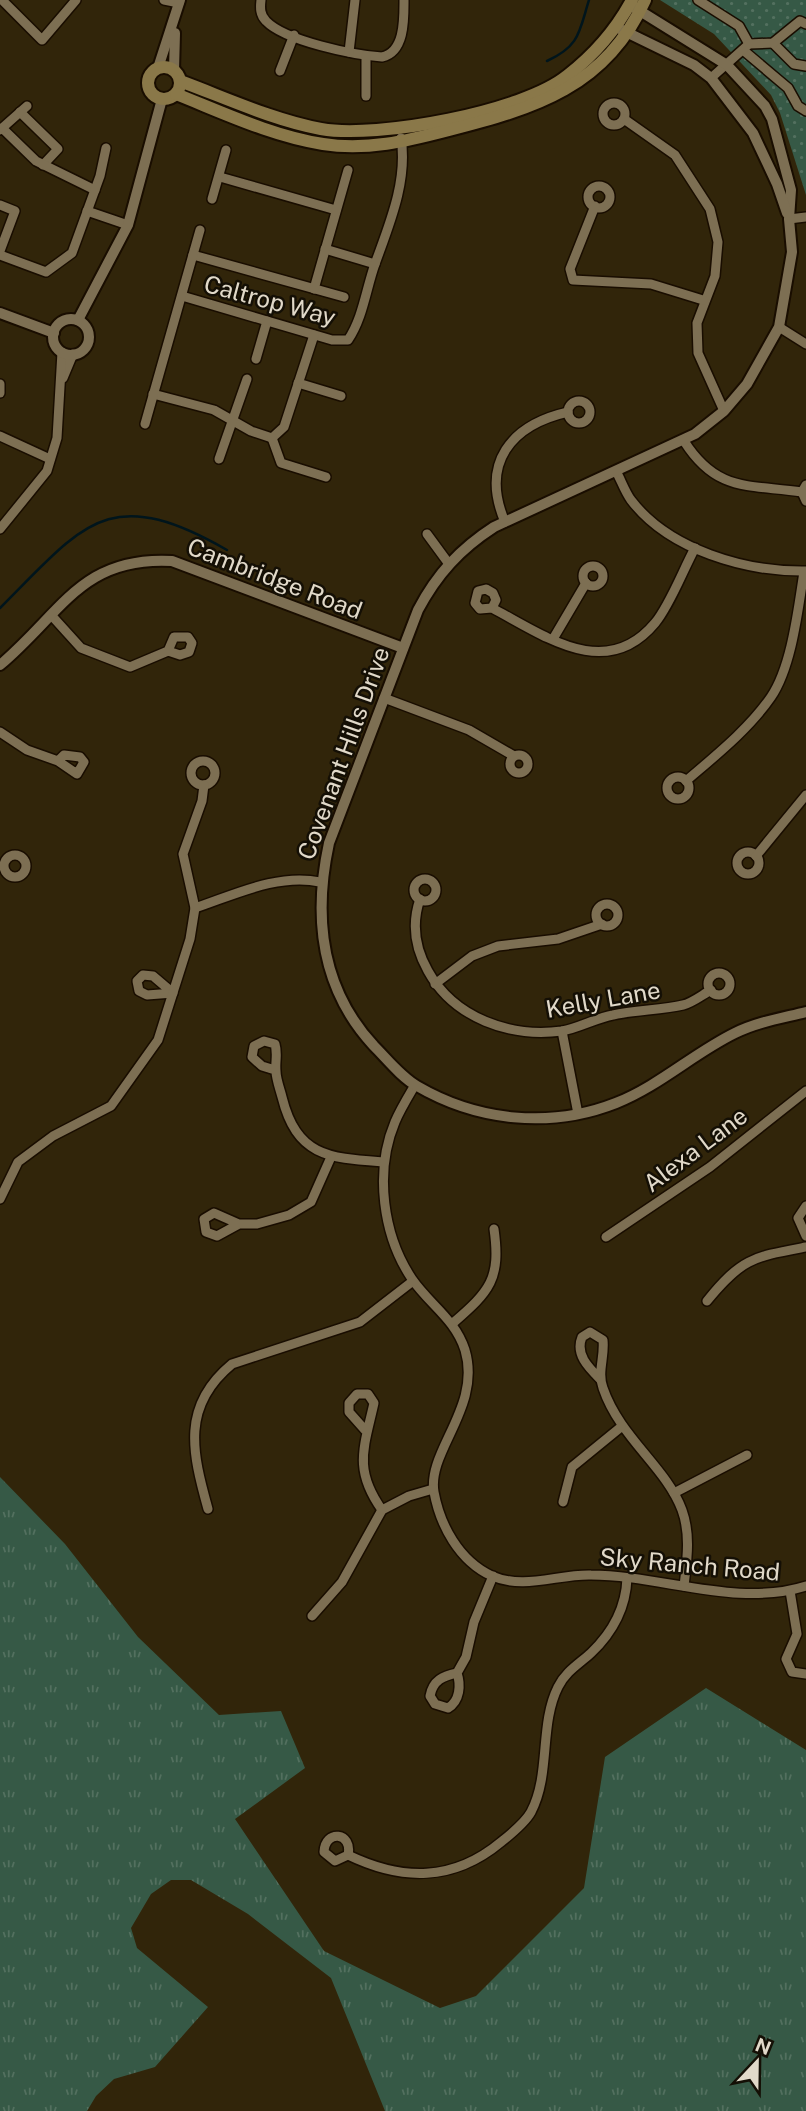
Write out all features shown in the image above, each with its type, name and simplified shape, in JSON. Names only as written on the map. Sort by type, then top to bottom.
[{"type":"main road","points":[[400,136],[323,129],[283,120],[158,68],[148,81],[158,98],[176,94],[290,137],[350,147],[482,123],[544,102],[567,90],[593,70],[623,30],[637,4]]},
{"type":"main road","points":[[176,94],[177,76]]},
{"type":"street","points":[[2,0],[42,40],[76,0]]},
{"type":"street","points":[[158,68],[180,1],[164,0]]},
{"type":"street","points":[[261,0],[264,20],[294,35],[349,52],[382,57],[394,51],[401,34],[404,0]]},
{"type":"street","points":[[349,52],[355,0]]},
{"type":"street","points":[[698,0],[739,26],[746,47],[788,88],[798,106],[806,111]]},
{"type":"street","name":"Covenant Hills Drive","points":[[637,4],[727,65],[765,106],[772,119],[790,190],[792,253],[779,327],[747,384],[724,411],[684,441],[505,522],[464,547],[434,580],[418,610],[329,843],[320,881],[323,939],[337,990],[363,1034],[415,1085],[462,1107],[504,1118],[547,1119],[578,1114],[615,1103],[657,1083],[734,1034],[762,1022],[806,1012]]},
{"type":"street","points":[[175,19],[177,76]]},
{"type":"street","points":[[711,78],[746,47],[773,43],[793,25],[800,21],[806,24]]},
{"type":"street","name":"Covenant Hills Drive","points":[[623,30],[694,65],[711,78],[753,133],[777,184],[789,219]]},
{"type":"street","points":[[280,71],[294,35]]},
{"type":"street","points":[[773,43],[794,64],[806,66]]},
{"type":"street","points":[[366,56],[366,96]]},
{"type":"street","points":[[78,320],[128,225],[152,133],[158,98]]},
{"type":"street","points":[[43,165],[58,149],[24,109],[1,129],[43,165],[95,190]]},
{"type":"street","points":[[624,119],[675,155],[710,209],[718,242],[715,276],[703,300],[697,323],[698,353],[724,411]]},
{"type":"street","points":[[753,133],[772,119]]},
{"type":"street","points":[[325,248],[375,264],[388,234],[402,169],[400,136]]},
{"type":"street","points":[[0,205],[15,211],[0,253],[46,272],[72,253],[95,190],[106,148]]},
{"type":"street","points":[[212,200],[226,150]]},
{"type":"street","points":[[314,289],[348,170]]},
{"type":"street","points":[[220,177],[336,210]]},
{"type":"street","points":[[594,206],[570,269],[573,280],[651,284],[703,300]]},
{"type":"street","points":[[87,211],[128,225]]},
{"type":"street","points":[[789,219],[806,217]]},
{"type":"street","points":[[145,424],[200,230]]},
{"type":"street","points":[[193,255],[344,297]]},
{"type":"street","name":"Caltrop Way","points":[[182,296],[314,335],[348,340],[355,330],[375,264]]},
{"type":"street","points":[[0,313],[54,333]]},
{"type":"street","points":[[78,320],[86,327],[89,337],[86,347],[68,353],[55,343],[54,333],[63,321],[78,320]]},
{"type":"street","points":[[256,359],[267,321]]},
{"type":"street","points":[[779,327],[806,344]]},
{"type":"street","points":[[272,438],[284,427],[314,335]]},
{"type":"street","points":[[0,529],[35,489],[50,459],[57,438],[62,380],[68,353]]},
{"type":"street","points":[[219,459],[247,379]]},
{"type":"street","points":[[298,383],[341,396]]},
{"type":"street","points":[[0,384],[0,393]]},
{"type":"street","points":[[153,394],[194,403],[233,419],[251,431],[272,438]]},
{"type":"street","points":[[505,522],[497,503],[496,487],[506,448],[530,426],[568,412]]},
{"type":"street","points":[[0,436],[50,459]]},
{"type":"street","points":[[272,438],[281,463],[326,477]]},
{"type":"street","points":[[684,441],[704,467],[720,478],[742,487],[805,492]]},
{"type":"street","points":[[616,471],[631,500],[640,509],[659,527],[695,548],[729,560],[805,572],[794,627],[772,696],[754,718],[686,781]]},
{"type":"street","points":[[427,534],[449,564]]},
{"type":"street","points":[[492,608],[583,652],[618,652],[639,639],[656,622],[695,548]]},
{"type":"street","name":"Cambridge Road","points":[[0,665],[52,616],[76,588],[103,570],[131,562],[172,561],[403,648]]},
{"type":"street","points":[[553,639],[586,583]]},
{"type":"street","points":[[52,616],[81,648],[130,667],[168,651]]},
{"type":"street","points":[[384,698],[469,730],[514,756]]},
{"type":"street","points":[[0,732],[27,750],[58,761]]},
{"type":"street","points":[[0,1199],[18,1162],[53,1136],[111,1106],[158,1040],[190,939],[195,908],[183,854],[202,801],[204,785]]},
{"type":"street","points":[[756,856],[806,795]]},
{"type":"street","points":[[195,908],[273,882],[292,879],[320,881]]},
{"type":"street","name":"Kelly Lane","points":[[420,899],[414,931],[419,956],[435,984],[453,1004],[484,1022],[518,1031],[562,1031],[606,1016],[683,1005],[711,990]]},
{"type":"street","points":[[435,984],[472,957],[498,946],[558,939],[602,924]]},
{"type":"street","points":[[562,1031],[578,1114]]},
{"type":"street","points":[[275,1070],[288,1122],[303,1143],[331,1157],[384,1162]]},
{"type":"street","name":"Sky Ranch Road","points":[[415,1085],[394,1123],[384,1162],[391,1241],[413,1281],[453,1323],[466,1352],[468,1389],[440,1457],[433,1489],[443,1525],[464,1557],[492,1576],[540,1583],[589,1574],[751,1593],[790,1591],[806,1586]]},
{"type":"street","name":"Alexa Lane","points":[[606,1237],[701,1174],[806,1091]]},
{"type":"street","points":[[239,1224],[289,1216],[311,1202],[331,1157]]},
{"type":"street","points":[[806,1206],[798,1218],[806,1236]]},
{"type":"street","points":[[453,1323],[480,1299],[494,1279],[498,1258],[494,1229]]},
{"type":"street","points":[[707,1301],[728,1275],[746,1262],[806,1247]]},
{"type":"street","points":[[208,1509],[198,1473],[193,1433],[199,1406],[215,1378],[232,1364],[360,1322],[413,1281]]},
{"type":"street","points":[[600,1379],[603,1340],[595,1333],[585,1334],[580,1341],[580,1351],[587,1366],[600,1379],[621,1427],[674,1493],[683,1512],[687,1535],[684,1586]]},
{"type":"street","points":[[563,1503],[572,1467],[621,1427]]},
{"type":"street","points":[[365,1430],[363,1462],[368,1489],[382,1510]]},
{"type":"street","points":[[674,1493],[747,1455]]},
{"type":"street","points":[[312,1616],[342,1582],[382,1510],[409,1496],[433,1489]]},
{"type":"street","points":[[457,1673],[466,1657],[474,1622],[492,1576]]},
{"type":"street","points":[[348,1855],[394,1873],[428,1874],[486,1855],[511,1835],[531,1812],[557,1688],[571,1668],[606,1637],[626,1595],[627,1578]]},
{"type":"street","points":[[790,1591],[802,1637],[786,1659],[792,1672],[806,1674]]},
{"type":"green space","points":[[660,0],[806,0],[806,195],[780,113],[771,95],[714,34]]},
{"type":"green space","points":[[0,1477],[65,1544],[138,1637],[219,1715],[281,1711],[305,1768],[235,1819],[324,1951],[440,2008],[476,1996],[584,1888],[605,1757],[706,1688],[806,1750],[806,2111],[385,2111],[331,1978],[248,1914],[191,1880],[171,1880],[151,1894],[131,1928],[137,1948],[208,2007],[155,2067],[114,2079],[96,2096],[87,2111],[0,2111]]},
{"type":"waterway","points":[[547,61],[566,50],[577,37],[589,0]]},
{"type":"waterway","points":[[0,608],[54,554],[77,535],[100,522],[125,516],[153,519],[187,530],[227,550]]}]
